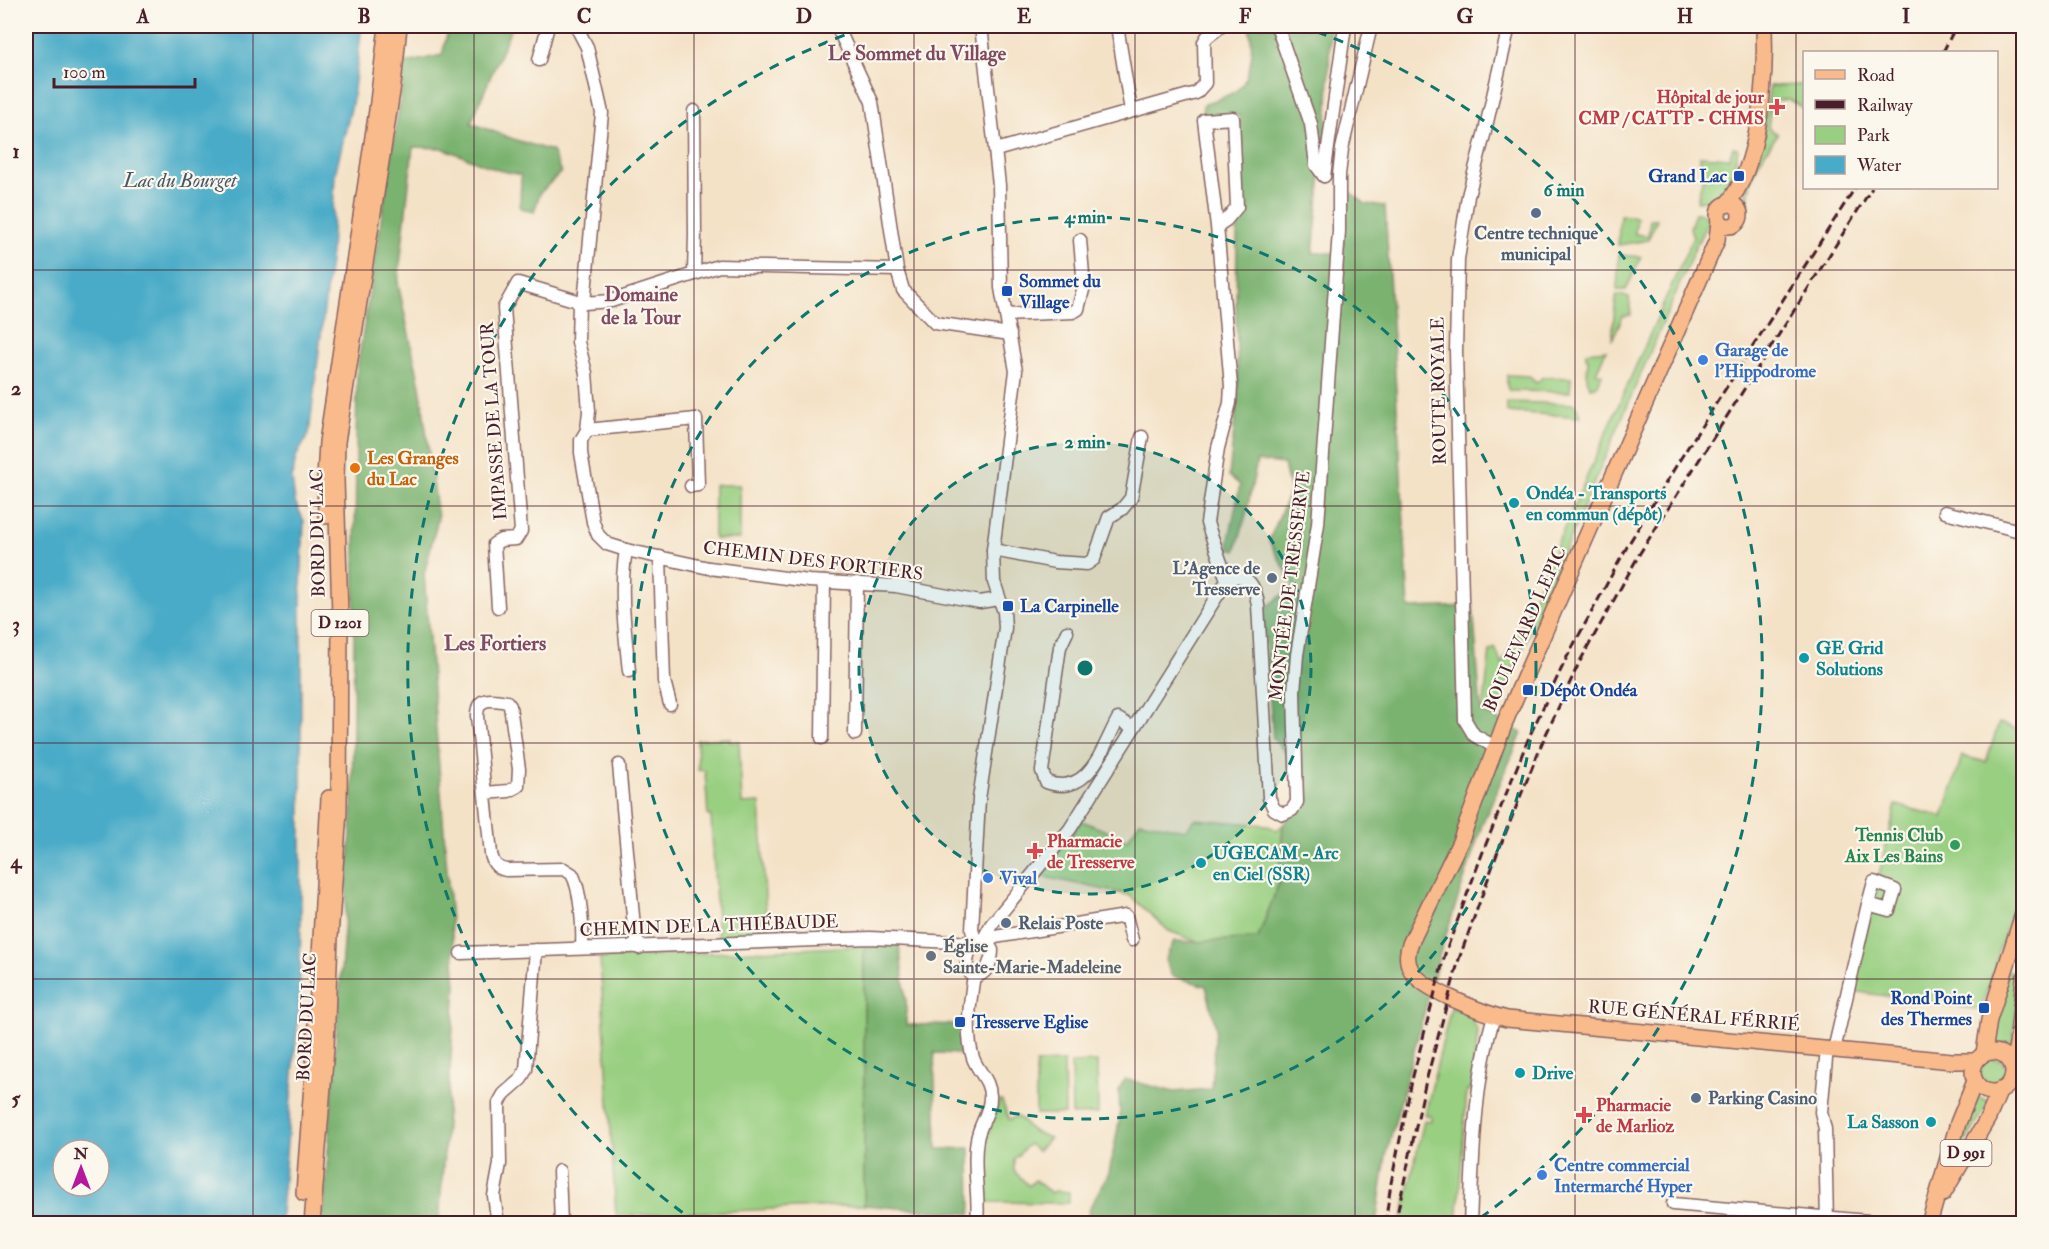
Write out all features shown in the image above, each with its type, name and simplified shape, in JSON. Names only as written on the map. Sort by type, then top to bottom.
[{"type":"main road","name":"BORD DU LAC","points":[[312,1224],[326,1048],[339,811],[340,627],[336,415],[387,26]]},
{"type":"main road","name":"BORD DU LAC","points":[[302,1224],[328,812],[330,646],[325,479],[393,85],[399,26]]},
{"type":"main road","name":"BOULEVARD LEPIC","points":[[1438,991],[1414,975],[1408,951],[1460,842],[1495,747],[1726,223],[1719,212],[1732,207],[1750,157],[1761,104],[1765,64],[1764,26]]},
{"type":"main road","name":"D 991","points":[[1930,1220],[2024,911]]},
{"type":"main road","points":[[2012,1065],[2004,1054],[1991,1052],[1977,1067],[1978,1086],[1988,1091],[2000,1090],[2012,1078],[2024,978]]},
{"type":"main road","name":"RUE GÉNÉRAL FÉRRIÉ","points":[[1438,991],[1494,1016],[1507,1018],[1952,1061],[1977,1067]]},
{"type":"main road","name":"D 991","points":[[1930,1220],[1988,1118],[2000,1090]]},
{"type":"street","points":[[539,60],[548,26]]},
{"type":"street","name":"CHEMIN DES FORTIERS","points":[[576,26],[587,47],[602,113],[578,342],[585,373],[589,411],[588,430],[581,440],[581,453],[593,522],[598,535],[608,544],[626,550],[709,568],[824,582],[896,586],[980,602],[998,599]]},
{"type":"street","points":[[837,26],[872,102],[897,270],[903,290],[935,323],[1010,334]]},
{"type":"street","points":[[981,26],[999,185],[1000,278],[1016,364],[993,550],[994,582],[1004,612],[1005,628],[987,736],[977,815],[972,930],[978,944],[992,950],[991,959],[983,974],[974,975],[968,972],[966,966],[978,944],[1070,829],[1227,580],[1208,523],[1218,448],[1230,404],[1231,386],[1217,226],[1204,120],[1233,118],[1237,207],[1226,220],[1217,226]]},
{"type":"street","points":[[1118,26],[1131,111]]},
{"type":"street","points":[[996,150],[1199,91],[1205,83],[1204,42],[1221,26]]},
{"type":"street","points":[[1277,26],[1311,124],[1316,165],[1324,176]]},
{"type":"street","points":[[1324,176],[1345,26]]},
{"type":"street","name":"MONTÉE DE TRESSERVE","points":[[1227,580],[1240,577],[1249,580],[1257,597],[1269,798],[1278,813],[1289,813],[1298,795],[1294,739],[1294,692],[1297,655],[1318,524],[1339,231],[1339,175],[1342,148],[1371,26]]},
{"type":"street","name":"ROUTE ROYALE","points":[[1495,747],[1474,735],[1465,720],[1457,450],[1456,313],[1458,260],[1468,196],[1509,26]]},
{"type":"street","points":[[1324,176],[1330,175],[1333,170],[1347,100],[1353,101]]},
{"type":"street","points":[[694,111],[694,274]]},
{"type":"street","points":[[1006,315],[1073,312],[1078,309],[1084,286],[1080,240]]},
{"type":"street","points":[[582,302],[611,301],[719,266],[897,270]]},
{"type":"street","name":"IMPASSE DE LA TOUR","points":[[498,607],[494,544],[501,540],[516,539],[521,531],[504,308],[518,283],[582,302]]},
{"type":"street","points":[[588,430],[696,418],[698,485],[691,486]]},
{"type":"street","points":[[993,550],[1055,562],[1087,564],[1094,559],[1109,517],[1122,509],[1131,498],[1142,436]]},
{"type":"street","points":[[1945,512],[2024,532]]},
{"type":"street","points":[[626,550],[623,600],[629,671]]},
{"type":"street","points":[[660,557],[664,681],[670,704]]},
{"type":"street","points":[[822,738],[824,582]]},
{"type":"street","points":[[855,734],[857,583]]},
{"type":"street","points":[[1067,632],[1060,647],[1042,771],[1046,782],[1054,786],[1080,782],[1088,774],[1118,719],[1133,728]]},
{"type":"street","points":[[485,793],[509,791],[518,786],[519,779],[510,706],[507,702],[494,699],[481,703],[477,710],[485,793],[491,854],[496,867],[506,870],[564,869],[572,874],[577,886],[582,947]]},
{"type":"street","points":[[619,765],[634,927],[639,948]]},
{"type":"street","points":[[1827,1220],[1825,1129],[1821,1112],[1830,1049],[1868,903]]},
{"type":"street","points":[[978,944],[995,937],[1126,916],[1132,940]]},
{"type":"street","name":"CHEMIN DE LA THIÉBAUDE","points":[[461,953],[870,938],[978,944]]},
{"type":"street","points":[[498,1224],[494,1196],[500,1164],[499,1103],[504,1094],[521,1080],[526,1070],[536,950]]},
{"type":"street","points":[[974,975],[969,1004],[972,1053],[977,1067],[988,1083],[990,1096],[988,1110],[976,1141],[977,1224]]},
{"type":"street","points":[[1470,1224],[1480,1083],[1486,1043],[1494,1016]]},
{"type":"street","points":[[559,1171],[561,1224]]},
{"type":"street","points":[[1673,1204],[1827,1220],[1902,1224]]},
{"type":"green space","points":[[449,26],[512,26],[471,123],[552,151],[561,172],[540,193],[534,212],[520,208],[521,175],[498,170],[442,148],[413,147],[398,283],[420,386],[438,518],[424,574],[456,986],[439,1223],[323,1223],[352,818],[357,370],[406,63],[442,55]]},
{"type":"green space","points":[[1249,26],[1280,26],[1282,29],[1330,27],[1328,108],[1313,253],[1343,253],[1346,189],[1366,204],[1385,206],[1409,608],[1473,606],[1481,712],[1522,733],[1483,822],[1440,953],[1386,1156],[1376,1223],[1085,1224],[1092,1203],[1109,1173],[1120,1118],[1119,1089],[1125,1079],[1174,1092],[1211,1089],[1216,1028],[1206,986],[1172,976],[1165,960],[1174,941],[1198,942],[1258,938],[1279,883],[1283,825],[1290,815],[1301,809],[1303,783],[1291,758],[1273,739],[1263,610],[1294,586],[1269,541],[1290,491],[1284,464],[1257,461],[1236,550],[1232,550],[1228,544],[1240,485],[1229,476],[1238,392],[1236,306],[1239,115],[1204,117],[1203,105],[1231,94],[1243,83],[1250,68],[1251,59]]},
{"type":"green space","points":[[1803,85],[1803,108],[1788,99],[1771,102],[1768,128],[1778,134],[1756,168],[1750,186],[1749,206],[1746,208],[1744,204],[1748,179],[1764,134],[1763,125],[1770,86]]},
{"type":"green space","points":[[1733,147],[1738,148],[1732,177],[1713,199],[1697,201],[1706,164],[1700,163],[1700,156],[1729,158]]},
{"type":"green space","points":[[1695,213],[1700,213],[1709,219],[1488,729],[1477,718],[1484,703],[1490,651],[1495,648],[1502,664],[1693,237],[1690,228]]},
{"type":"green space","points":[[1620,215],[1637,217],[1635,234],[1648,236],[1650,219],[1657,219],[1648,240],[1618,245]]},
{"type":"green space","points":[[1619,255],[1641,257],[1626,290],[1617,290]]},
{"type":"green space","points":[[1616,295],[1629,297],[1631,315],[1623,316],[1612,340]]},
{"type":"green space","points":[[1606,350],[1596,373],[1602,374],[1598,385],[1590,387],[1587,379],[1586,352]]},
{"type":"green space","points":[[1507,375],[1529,376],[1536,383],[1543,377],[1571,378],[1570,392],[1510,391],[1507,387]]},
{"type":"green space","points":[[1507,402],[1575,404],[1581,417],[1507,412]]},
{"type":"green space","points":[[714,485],[740,485],[740,539],[714,539]]},
{"type":"green space","name":"Tennis Club Aix Les Bains","points":[[1999,723],[2023,731],[2023,874],[1981,1010],[1851,991],[1896,805],[1943,817],[1962,756],[1986,762]]},
{"type":"green space","points":[[730,738],[730,742],[739,741],[742,804],[760,803],[767,936],[718,939],[711,816],[708,816],[705,771],[698,770],[697,740]]},
{"type":"green space","points":[[1195,819],[1266,825],[1277,830],[1283,825],[1279,883],[1258,938],[1198,942],[1169,931],[1129,895],[1040,876],[1082,821],[1127,840],[1140,821],[1185,830]]},
{"type":"green space","points":[[899,944],[906,1001],[906,1025],[966,1024],[966,1054],[934,1053],[937,1149],[970,1148],[971,1214],[864,1205],[864,946]]},
{"type":"green space","points":[[864,946],[864,1205],[616,1216],[600,958]]},
{"type":"green space","points":[[2007,971],[2021,975],[2012,1049],[1991,1044]]},
{"type":"green space","points":[[1451,1007],[1471,1017],[1478,1032],[1471,1090],[1467,1090],[1457,1223],[1401,1223],[1424,1120],[1431,1121],[1431,1116],[1425,1115]]},
{"type":"green space","points":[[1991,1058],[2002,1061],[2007,1068],[2005,1078],[1998,1084],[1986,1084],[1980,1075],[1982,1064]]},
{"type":"green space","points":[[1064,1062],[1065,1114],[1036,1114],[1036,1063]]},
{"type":"green space","points":[[1097,1062],[1098,1114],[1072,1115],[1071,1063]]},
{"type":"green space","points":[[1973,1094],[1990,1102],[1963,1146],[1959,1145]]},
{"type":"green space","points":[[999,1101],[1002,1101],[1009,1120],[1017,1116],[1032,1131],[1050,1138],[1037,1151],[1029,1144],[1014,1159],[1014,1171],[1029,1186],[1035,1180],[1051,1193],[1069,1192],[1069,1203],[986,1202],[985,1144]]},
{"type":"water","name":"Lac du Bourget","points":[[26,26],[362,26],[352,104],[335,174],[331,252],[309,434],[296,457],[292,478],[295,502],[304,521],[301,587],[301,918],[299,1007],[280,1223],[26,1223]]},
{"type":"railway","points":[[1944,51],[1956,26]]},
{"type":"railway","points":[[1385,1224],[1413,1076],[1445,954],[1529,737],[1567,657],[1628,545],[1679,461],[1854,189]]},
{"type":"railway","points":[[1395,1224],[1425,1085],[1459,959],[1497,854],[1542,743],[1579,663],[1640,553],[1871,189]]},
{"type":"place","name":"Hôpital de jour CMP / CATTP - CHMS","points":[[1777,107]]},
{"type":"place","name":"Grand Lac","points":[[1739,176]]},
{"type":"place","name":"Centre technique municipal","points":[[1536,213]]},
{"type":"place","name":"Sommet du Village","points":[[1007,291]]},
{"type":"place","name":"Garage de l'Hippodrome","points":[[1703,360]]},
{"type":"place","name":"Les Granges du Lac","points":[[355,468]]},
{"type":"place","name":"Ondéa - Transports en commun (dépôt)","points":[[1514,503]]},
{"type":"place","name":"L'Agence de Tresserve","points":[[1272,578]]},
{"type":"place","name":"La Carpinelle","points":[[1008,606]]},
{"type":"place","name":"GE Grid Solutions","points":[[1804,658]]},
{"type":"place","name":"Dépôt Ondéa","points":[[1528,690]]},
{"type":"place","name":"Tennis Club Aix Les Bains","points":[[1955,845]]},
{"type":"place","name":"Pharmacie de Tresserve","points":[[1035,851]]},
{"type":"place","name":"UGECAM - Arc en Ciel (SSR)","points":[[1201,863]]},
{"type":"place","name":"Vival","points":[[988,878]]},
{"type":"place","name":"Relais Poste","points":[[1006,923]]},
{"type":"place","name":"Église Sainte-Marie-Madeleine","points":[[931,956]]},
{"type":"place","name":"Rond Point des Thermes","points":[[1984,1008]]},
{"type":"place","name":"Tresserve Eglise","points":[[960,1022]]},
{"type":"place","name":"Drive","points":[[1520,1073]]},
{"type":"place","name":"Parking Casino","points":[[1696,1098]]},
{"type":"place","name":"Pharmacie de Marlioz","points":[[1584,1115]]},
{"type":"place","name":"La Sasson","points":[[1931,1122]]},
{"type":"place","name":"Centre commercial Intermarché Hyper","points":[[1542,1175]]},
{"type":"district","name":"Le Sommet du Village","points":[[917,53]]},
{"type":"district","name":"Domaine de la Tour","points":[[641,306]]},
{"type":"district","name":"Les Fortiers","points":[[495,643]]}]
